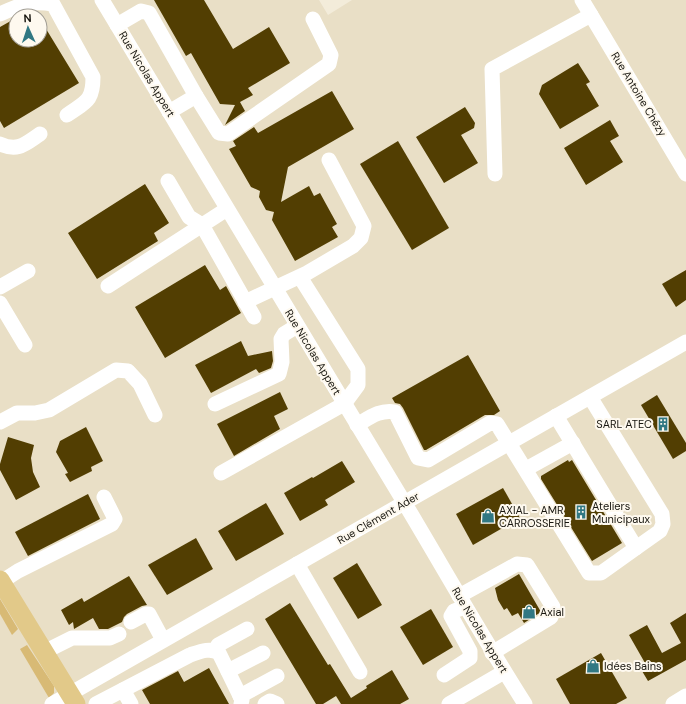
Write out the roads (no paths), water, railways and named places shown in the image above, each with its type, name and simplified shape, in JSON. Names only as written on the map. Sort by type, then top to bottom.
[{"type":"main road","points":[[1,581],[73,699]]},
{"type":"street","points":[[0,14],[29,0],[43,0],[52,4],[93,77],[93,90],[88,100],[67,115]]},
{"type":"street","name":"Rue Nicolas Appert","points":[[102,0],[404,503],[492,653],[524,704]]},
{"type":"street","name":"Rue Antoine Chézy","points":[[582,0],[686,174]]},
{"type":"street","points":[[117,25],[141,11],[149,13],[196,96],[219,133],[228,134],[329,64],[331,56],[313,19]]},
{"type":"street","points":[[495,174],[492,70],[591,15]]},
{"type":"street","points":[[169,112],[196,96]]},
{"type":"street","points":[[0,144],[7,147],[19,148],[40,134]]},
{"type":"street","points":[[246,302],[300,277],[353,246],[361,238],[364,226],[329,160]]},
{"type":"street","points":[[168,181],[189,217],[202,225],[254,317]]},
{"type":"street","points":[[108,286],[227,209]]},
{"type":"street","points":[[0,287],[28,271]]},
{"type":"street","points":[[221,473],[344,404],[358,385],[358,369],[300,277]]},
{"type":"street","points":[[0,303],[25,345]]},
{"type":"street","points":[[215,404],[279,374],[282,362],[281,339],[284,334],[297,326]]},
{"type":"street","name":"Rue Clément Ader","points":[[52,704],[73,699],[162,640],[686,342]]},
{"type":"street","points":[[0,422],[17,413],[34,413],[49,410],[116,370],[128,371],[140,384],[155,415]]},
{"type":"street","points":[[357,426],[374,415],[387,411],[395,412],[418,458],[428,460],[490,423],[497,424],[589,573],[601,573],[660,531],[663,524],[662,514],[590,397]]},
{"type":"street","points":[[556,416],[636,548]]},
{"type":"street","points":[[526,469],[573,442]]},
{"type":"street","points":[[1,581],[112,524],[115,519],[104,497]]},
{"type":"street","points":[[297,564],[360,672]]},
{"type":"street","points":[[444,675],[470,658],[470,651],[451,616],[454,611],[462,601],[517,564],[527,565],[552,607],[551,617],[492,653]]},
{"type":"street","points":[[131,622],[146,614],[149,614],[162,640]]},
{"type":"street","points":[[215,650],[218,645],[247,629]]},
{"type":"street","points":[[44,652],[72,638],[110,638],[119,634]]},
{"type":"street","points":[[96,704],[190,655],[205,650],[215,650],[219,653],[241,700],[277,676]]},
{"type":"street","points":[[228,672],[263,653]]},
{"type":"street","points":[[449,704],[504,672]]},
{"type":"street","points":[[123,690],[131,704]]},
{"type":"street","points":[[673,704],[686,696]]},
{"type":"street","points":[[265,704],[270,702],[278,704]]},
{"type":"place","name":"SARL ATEC","points":[[663,424]]},
{"type":"place","name":"Ateliers Municipaux","points":[[581,512]]},
{"type":"place","name":"AXIAL - AMR CARROSSERIE","points":[[488,516]]},
{"type":"place","name":"Axial","points":[[529,612]]},
{"type":"place","name":"Idées Bains","points":[[593,666]]}]
